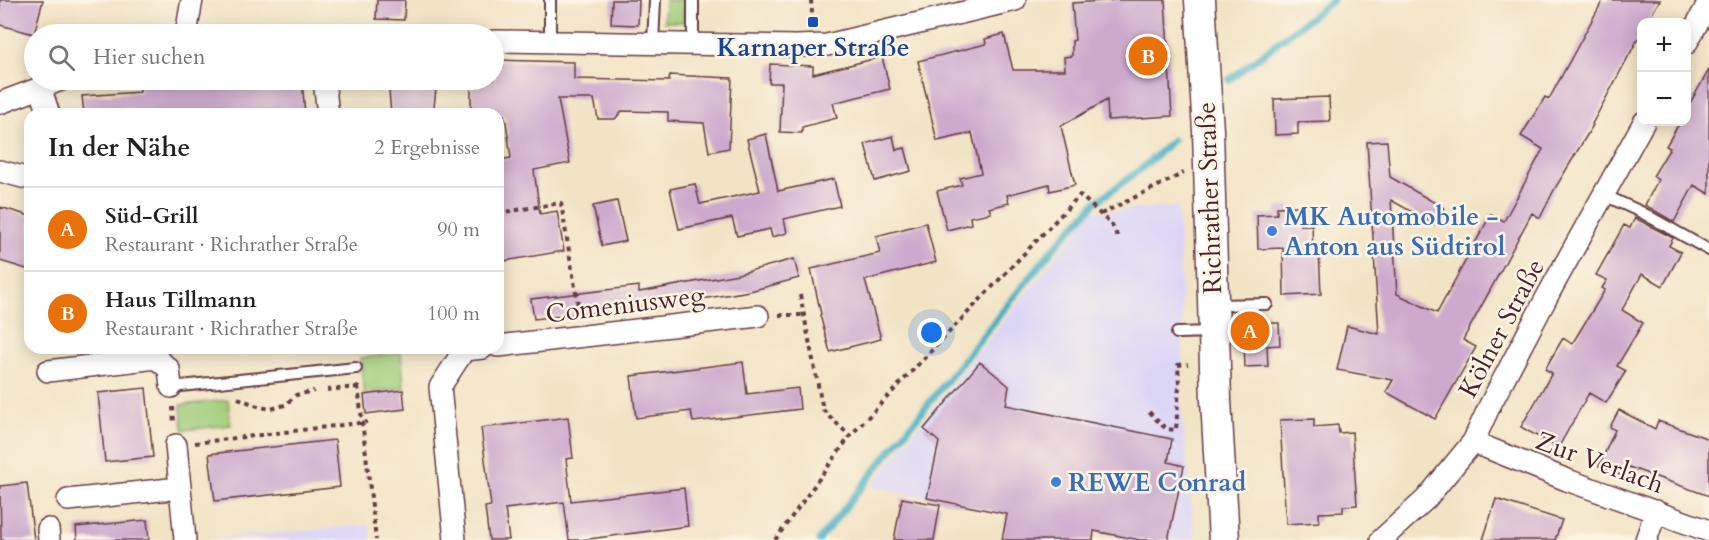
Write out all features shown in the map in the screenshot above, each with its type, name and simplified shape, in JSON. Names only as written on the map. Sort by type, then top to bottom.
[{"type":"main road","name":"Richrather Straße","points":[[1200,0],[1208,131],[1216,400],[1224,540]]},
{"type":"street","points":[[188,24],[192,0]]},
{"type":"street","points":[[504,41],[827,45],[1015,0]]},
{"type":"street","points":[[1691,35],[1709,2]]},
{"type":"street","points":[[0,103],[32,90]]},
{"type":"street","points":[[40,90],[47,108]]},
{"type":"street","points":[[325,90],[327,108]]},
{"type":"street","name":"Kölner Straße","points":[[1381,540],[1426,500],[1473,442],[1490,405],[1642,126]]},
{"type":"street","points":[[0,171],[24,177]]},
{"type":"street","name":"Comeniusweg","points":[[504,345],[758,316]]},
{"type":"street","points":[[48,371],[150,354]]},
{"type":"street","points":[[157,354],[169,369],[171,387]]},
{"type":"street","points":[[455,540],[440,387],[461,354]]},
{"type":"street","name":"Zur Verlach","points":[[1473,442],[1567,480],[1709,531]]},
{"type":"street","points":[[176,445],[185,540]]},
{"type":"street","points":[[68,500],[179,488]]},
{"type":"street","points":[[1646,540],[1656,511]]},
{"type":"lane","points":[[550,0],[550,41]]},
{"type":"lane","points":[[653,44],[655,0]]},
{"type":"lane","points":[[693,0],[693,45]]},
{"type":"lane","points":[[1604,195],[1641,212],[1709,250]]},
{"type":"lane","points":[[1177,333],[1214,319],[1267,304]]},
{"type":"lane","points":[[171,387],[357,368]]},
{"type":"path","points":[[812,0],[813,31]]},
{"type":"path","points":[[1101,214],[1185,173]]},
{"type":"path","points":[[775,540],[850,436],[1080,195],[1112,225],[1119,240]]},
{"type":"path","points":[[504,212],[561,203],[581,322]]},
{"type":"path","points":[[800,295],[823,410],[850,436]]},
{"type":"path","points":[[1149,412],[1167,429],[1176,430],[1178,365],[1188,364]]},
{"type":"path","points":[[357,368],[365,422],[376,540]]},
{"type":"path","points":[[171,387],[176,445],[365,422]]},
{"type":"path","points":[[235,398],[271,409],[285,405],[296,394],[358,387]]},
{"type":"shaded area","points":[[1178,207],[1183,348],[1181,405],[1195,540],[1139,540],[871,486],[1092,211]]},
{"type":"shaded area","points":[[370,525],[371,540],[210,539]]},
{"type":"green space","points":[[665,0],[685,0],[684,22],[664,22]]},
{"type":"green space","points":[[401,354],[404,388],[364,393],[360,358]]},
{"type":"green space","points":[[228,400],[231,425],[183,430],[181,405]]},
{"type":"building","points":[[0,0],[43,0],[37,24],[24,24],[24,31],[0,25]]},
{"type":"building","points":[[377,0],[405,0],[404,20],[376,19]]},
{"type":"building","points":[[612,0],[639,0],[638,25],[611,24]]},
{"type":"building","points":[[1165,0],[1172,116],[1108,120],[1107,100],[1061,126],[1075,185],[1050,191],[1049,184],[1007,195],[1009,203],[989,208],[991,213],[970,217],[971,224],[947,230],[937,191],[962,185],[960,178],[981,173],[972,133],[937,141],[918,61],[986,44],[985,39],[1004,34],[1013,70],[1065,70],[1064,57],[1072,56],[1072,41],[1075,40],[1072,3]]},
{"type":"building","points":[[1603,0],[1660,0],[1649,18],[1637,18],[1637,40],[1593,125],[1540,218],[1532,213],[1463,340],[1476,347],[1435,419],[1386,392],[1393,380],[1337,370],[1347,326],[1379,334],[1367,142],[1387,141],[1390,177],[1444,208],[1435,225],[1391,200],[1397,294],[1437,313],[1491,214],[1504,221],[1543,149],[1521,136],[1545,97],[1549,99]]},
{"type":"building","points":[[882,57],[890,89],[833,103],[837,118],[802,127],[802,133],[780,132],[782,83],[769,83],[770,64],[813,66],[813,74]]},
{"type":"building","points":[[504,60],[574,62],[574,79],[669,81],[670,75],[732,78],[729,148],[709,152],[704,123],[668,121],[668,112],[622,111],[615,119],[598,119],[594,99],[558,99],[570,163],[534,170],[540,214],[557,211],[564,251],[504,261],[504,159],[511,158],[504,108],[471,108],[471,90],[504,90]]},
{"type":"building","points":[[1709,70],[1709,194],[1694,185],[1674,222],[1645,205],[1658,180],[1653,176],[1670,148],[1666,146],[1678,126],[1691,126],[1691,101]]},
{"type":"building","points":[[140,90],[303,90],[304,108],[83,108],[82,96],[140,92]]},
{"type":"building","points":[[389,90],[436,90],[434,107],[390,108]]},
{"type":"building","points":[[1329,97],[1330,121],[1298,122],[1298,134],[1275,135],[1274,99]]},
{"type":"building","points":[[766,134],[778,191],[834,179],[840,206],[784,219],[787,233],[772,237],[770,229],[737,236],[732,218],[679,229],[670,189],[695,184],[700,204],[760,191],[747,139]]},
{"type":"building","points":[[893,136],[896,150],[905,148],[911,171],[875,181],[865,144]]},
{"type":"building","points":[[617,201],[626,241],[602,246],[593,206]]},
{"type":"building","points":[[1300,206],[1300,225],[1312,225],[1313,251],[1319,251],[1321,294],[1284,296],[1283,248],[1258,249],[1257,215],[1277,214],[1277,207]]},
{"type":"building","points":[[0,207],[24,214],[24,268],[0,261]]},
{"type":"building","points":[[1635,218],[1673,238],[1669,246],[1681,252],[1663,286],[1642,274],[1622,310],[1643,323],[1617,366],[1626,371],[1606,403],[1589,393],[1558,448],[1521,427],[1552,373],[1545,369],[1563,338],[1572,344],[1605,290],[1602,288],[1607,280],[1596,275],[1624,225],[1630,228]]},
{"type":"building","points":[[926,223],[936,262],[865,280],[881,339],[830,352],[811,269],[880,253],[876,236]]},
{"type":"building","points":[[794,259],[799,278],[750,291],[641,309],[640,303],[640,307],[534,319],[531,299],[639,286],[639,292],[738,274]]},
{"type":"building","points":[[1259,323],[1279,323],[1280,345],[1267,346],[1268,366],[1245,367],[1244,343],[1260,342]]},
{"type":"building","points":[[743,362],[747,394],[798,388],[800,409],[693,422],[691,411],[636,418],[631,376]]},
{"type":"building","name":"REWE Conrad","points":[[980,362],[1009,386],[1006,405],[1172,439],[1168,462],[1184,466],[1168,540],[1140,540],[1094,531],[1093,540],[1002,540],[1007,514],[927,498],[939,442],[924,429]]},
{"type":"building","points":[[146,388],[153,457],[105,462],[98,393]]},
{"type":"building","points":[[403,390],[405,409],[366,414],[364,395]]},
{"type":"building","points":[[1619,410],[1655,429],[1658,421],[1709,439],[1709,496],[1626,466],[1622,476],[1599,466],[1615,430],[1610,427]]},
{"type":"building","points":[[568,417],[573,458],[566,459],[571,501],[684,488],[688,526],[569,540],[564,502],[505,509],[509,540],[489,540],[485,507],[491,506],[481,428]]},
{"type":"building","points":[[1314,419],[1314,427],[1338,425],[1339,433],[1352,432],[1357,505],[1343,506],[1343,512],[1319,513],[1319,522],[1286,524],[1280,420]]},
{"type":"building","points":[[335,440],[340,487],[215,501],[209,454]]},
{"type":"building","points":[[27,483],[34,540],[1,540],[0,486]]},
{"type":"building","points":[[902,498],[940,505],[934,540],[894,540]]},
{"type":"building","points":[[1496,499],[1562,520],[1555,540],[1483,540]]},
{"type":"building","points":[[147,520],[149,540],[77,540],[76,527]]},
{"type":"waterway","points":[[1229,80],[1333,0]]},
{"type":"waterway","points":[[819,540],[1051,251],[1096,202],[1141,169],[1173,140]]},
{"type":"place","name":"Karnaper Straße","points":[[813,22]]},
{"type":"place","name":"Haus Tillmann","points":[[1148,56]]},
{"type":"place","name":"MK Automobile - Anton aus Südtirol","points":[[1272,231]]},
{"type":"place","name":"Süd-Grill","points":[[1250,331]]},
{"type":"place","name":"REWE Conrad","points":[[1056,482]]}]
